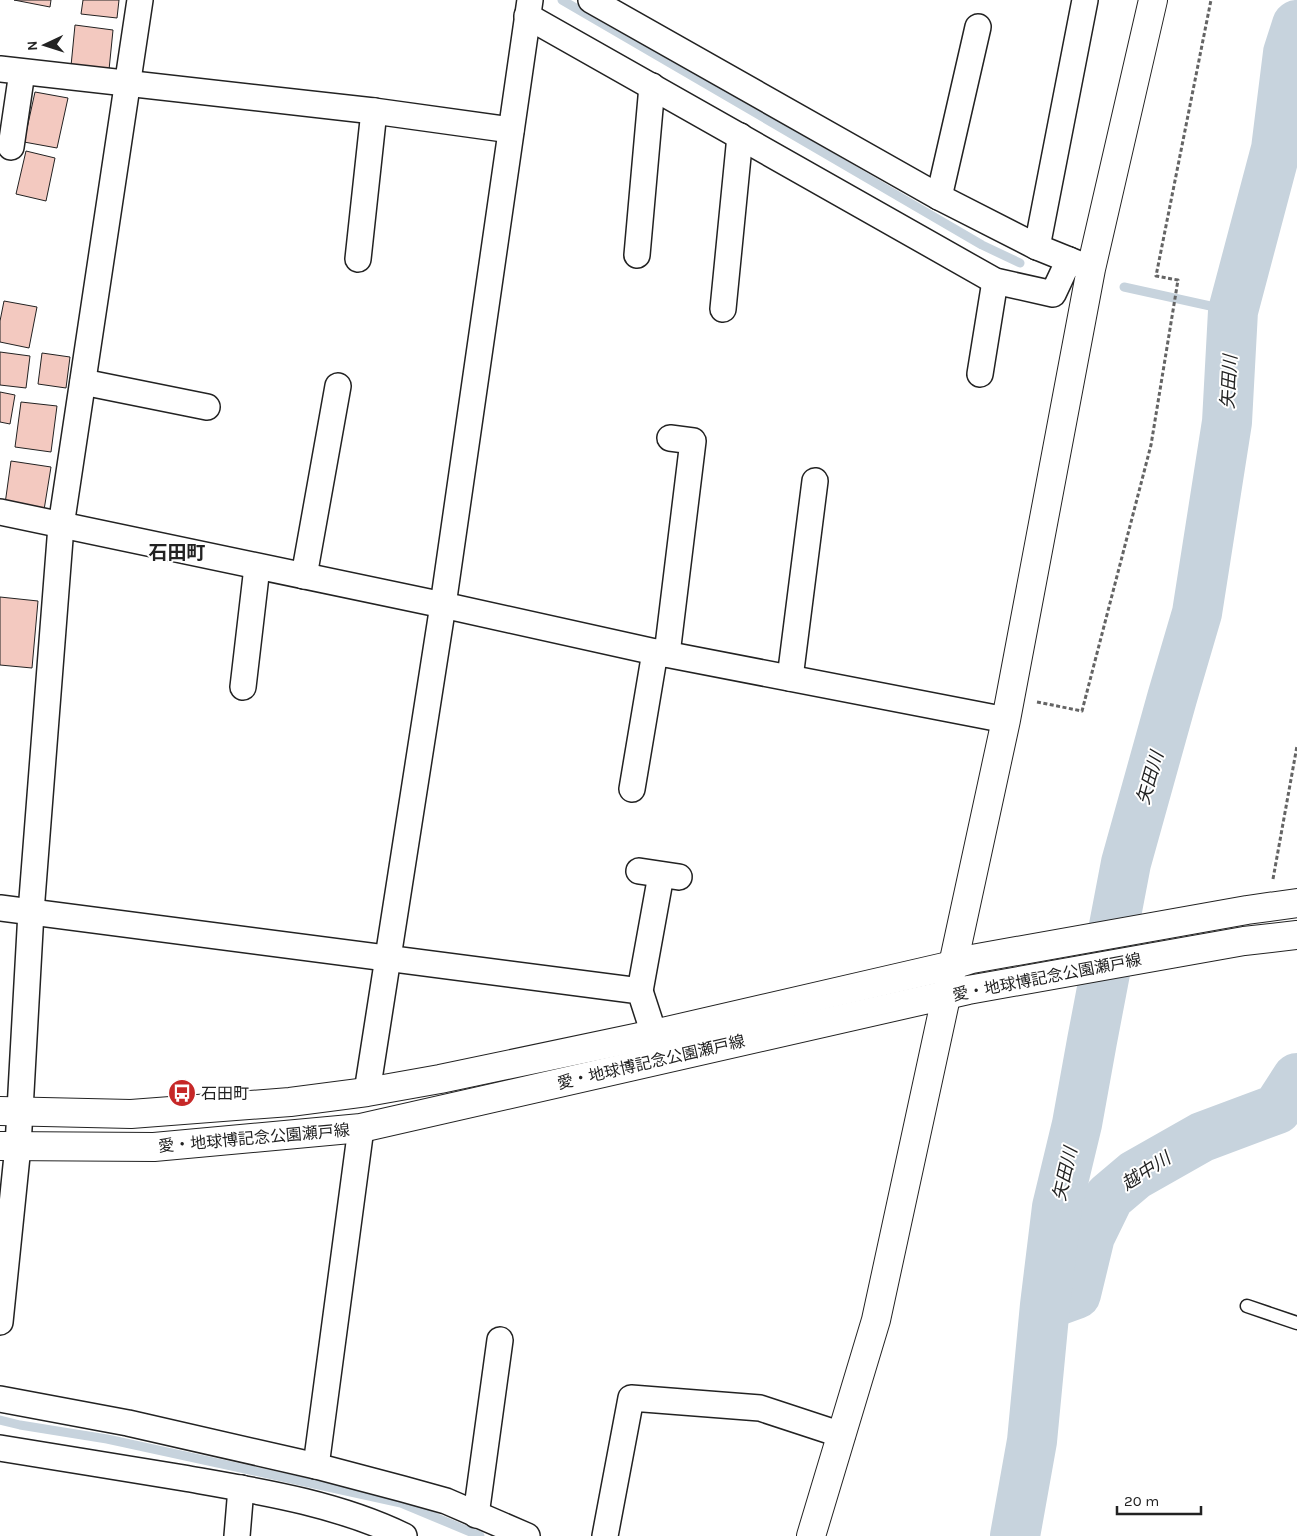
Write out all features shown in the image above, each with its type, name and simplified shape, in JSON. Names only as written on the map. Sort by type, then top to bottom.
[{"type":"main road","points":[[811,1536],[876,1320],[957,993],[1006,720],[1080,264],[1153,0]]},
{"type":"main road","name":"愛・地球博記念公園瀬戸線","points":[[9,1110],[131,1114],[290,1102],[367,1092],[449,1077],[654,1034],[962,962],[1258,908],[1297,903]]},
{"type":"main road","name":"愛・地球博記念公園瀬戸線","points":[[9,1146],[154,1148],[361,1128],[957,993],[1244,941],[1297,934]]},
{"type":"street","points":[[0,1322],[9,1146],[9,1110],[30,912],[61,526],[140,0]]},
{"type":"street","points":[[367,1092],[443,605],[528,9],[652,86],[995,281],[1053,294],[1080,264],[1037,247],[939,197],[590,0]]},
{"type":"street","points":[[1037,247],[1085,0]]},
{"type":"street","points":[[939,197],[978,27]]},
{"type":"street","points":[[11,147],[11,70],[374,111],[511,130]]},
{"type":"street","points":[[637,255],[652,86]]},
{"type":"street","points":[[358,258],[374,111]]},
{"type":"street","points":[[724,308],[740,136]]},
{"type":"street","points":[[980,374],[995,281]]},
{"type":"street","points":[[83,382],[207,407]]},
{"type":"street","points":[[304,576],[338,386]]},
{"type":"street","points":[[632,789],[661,653],[693,441],[670,438]]},
{"type":"street","points":[[790,678],[816,481]]},
{"type":"street","points":[[0,512],[661,653],[1006,720]]},
{"type":"street","points":[[243,686],[257,566]]},
{"type":"street","points":[[654,1034],[640,991],[660,874]]},
{"type":"street","points":[[0,908],[640,991]]},
{"type":"street","points":[[316,1466],[361,1128]]},
{"type":"street","points":[[476,1515],[500,1340]]},
{"type":"street","points":[[605,1536],[630,1398],[760,1408],[842,1435]]},
{"type":"street","points":[[0,1399],[128,1423],[316,1466],[446,1501],[527,1536]]},
{"type":"street","points":[[0,1448],[241,1488],[307,1502],[375,1522],[404,1536]]},
{"type":"street","points":[[236,1536],[241,1488]]},
{"type":"lane","points":[[1247,1306],[1297,1323]]},
{"type":"path","points":[[1044,703],[1082,711],[1151,445],[1178,280],[1156,276],[1211,0]]},
{"type":"path","points":[[1258,908],[1297,746]]},
{"type":"building","points":[[14,0],[51,0],[50,7]]},
{"type":"building","points":[[83,0],[119,0],[117,18],[81,14]]},
{"type":"building","points":[[75,25],[113,30],[109,70],[71,66]]},
{"type":"building","points":[[35,92],[68,98],[57,148],[24,142]]},
{"type":"building","points":[[26,151],[55,158],[46,201],[16,194]]},
{"type":"building","points":[[4,301],[37,307],[29,348],[0,342],[0,321]]},
{"type":"building","points":[[0,352],[30,356],[26,388],[0,385]]},
{"type":"building","points":[[42,353],[70,357],[66,388],[38,384]]},
{"type":"building","points":[[0,392],[15,395],[10,424],[0,422]]},
{"type":"building","points":[[21,402],[57,406],[51,452],[15,447]]},
{"type":"building","points":[[11,461],[51,467],[44,510],[5,504]]},
{"type":"building","points":[[0,597],[38,601],[32,668],[0,665]]},
{"type":"waterway","points":[[562,0],[982,245],[1020,263]]},
{"type":"waterway","name":"矢田川","points":[[1015,1536],[1032,1441],[1045,1305],[1057,1207],[1077,1124],[1126,863],[1197,613],[1227,422],[1233,311],[1276,149],[1288,53],[1297,25]]},
{"type":"waterway","points":[[1124,287],[1233,311]]},
{"type":"waterway","name":"越中川","points":[[1054,1302],[1076,1294],[1090,1236],[1109,1197],[1135,1175],[1202,1137],[1277,1109],[1297,1078]]},
{"type":"waterway","points":[[0,1420],[107,1439],[401,1503],[480,1536]]},
{"type":"place","name":"石田町","points":[[182,1093]]},
{"type":"district","name":"石田町","points":[[177,553]]}]
